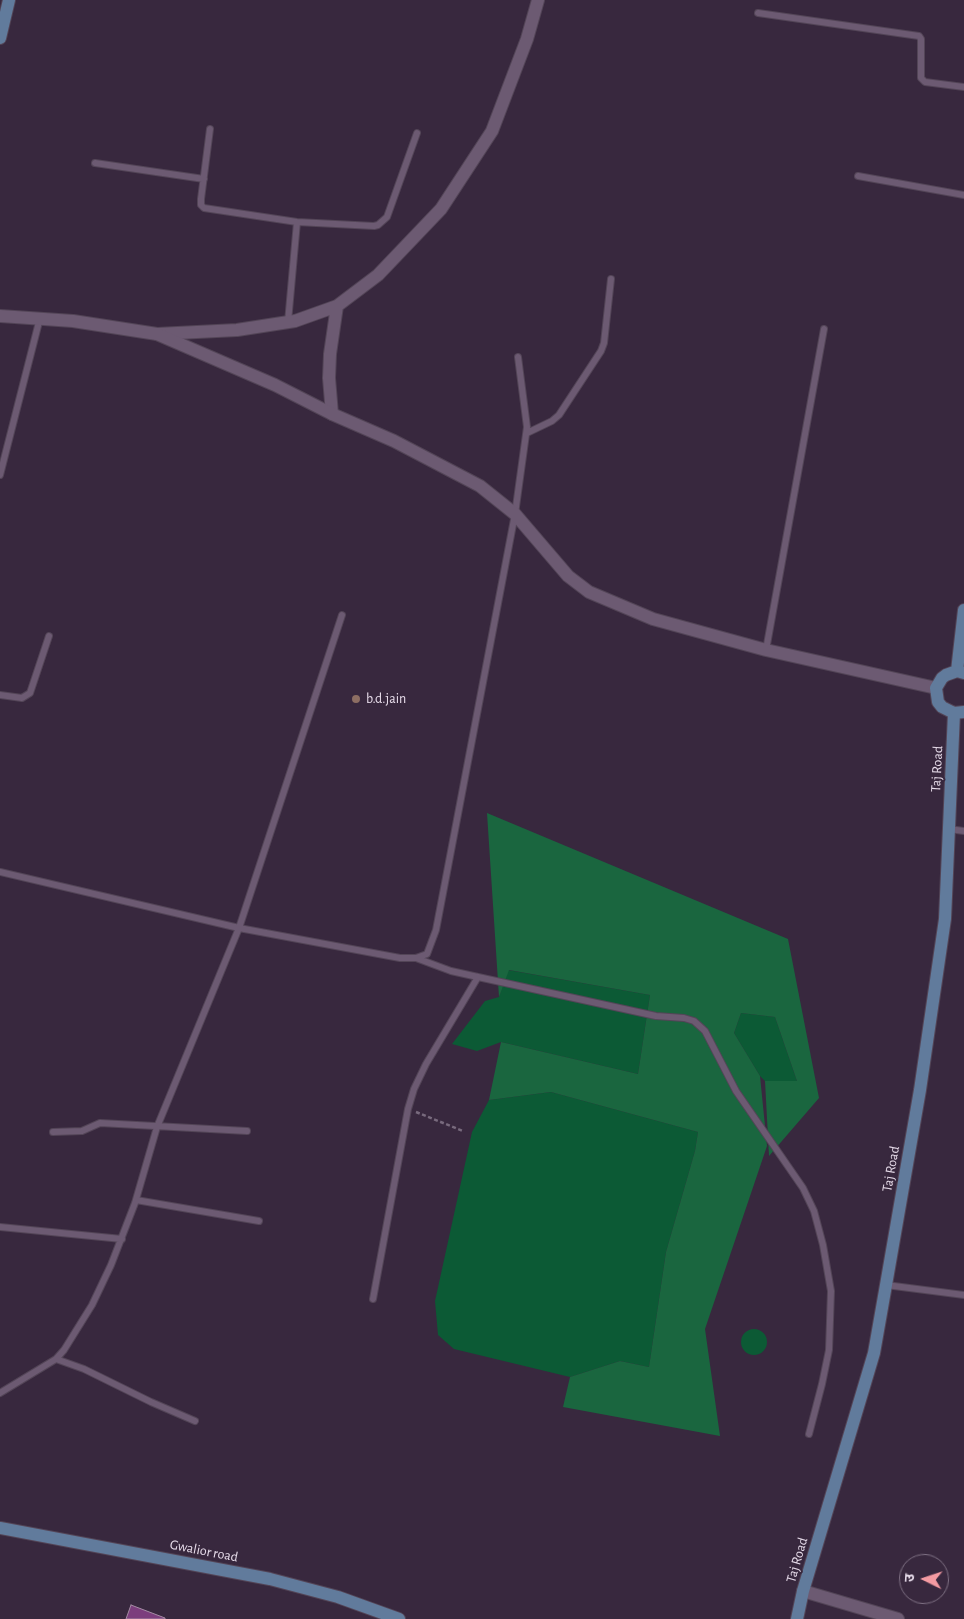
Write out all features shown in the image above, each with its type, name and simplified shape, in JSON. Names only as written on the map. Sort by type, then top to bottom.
[{"type":"main road","points":[[0,38],[9,0]]},
{"type":"main road","points":[[959,712],[942,707],[938,702],[936,688],[942,678],[951,672],[960,672],[964,610]]},
{"type":"main road","name":"Taj Road","points":[[797,1619],[803,1591],[874,1353],[920,1090],[945,918],[949,829],[959,712]]},
{"type":"main road","name":"Gwalior road","points":[[0,1528],[270,1579],[338,1597],[399,1619]]},
{"type":"street","points":[[0,316],[73,320],[157,334],[237,330],[295,321],[337,306],[378,275],[441,209],[492,130],[527,39],[538,0]]},
{"type":"street","points":[[332,414],[329,378],[330,354],[337,306]]},
{"type":"street","points":[[157,334],[275,385],[332,414],[394,441],[480,486],[515,514],[568,576],[588,592],[653,619],[766,650],[936,688]]},
{"type":"street","points":[[803,1591],[898,1619]]},
{"type":"lane","points":[[758,13],[919,36],[921,43],[921,78],[925,82],[964,87]]},
{"type":"lane","points":[[210,129],[201,205],[204,208],[297,222],[374,226],[387,217],[417,133]]},
{"type":"lane","points":[[95,163],[204,179]]},
{"type":"lane","points":[[858,176],[964,195]]},
{"type":"lane","points":[[288,322],[297,222]]},
{"type":"lane","points":[[527,433],[552,421],[559,415],[601,351],[604,343],[611,279]]},
{"type":"lane","points":[[0,475],[40,318]]},
{"type":"lane","points":[[766,650],[824,329]]},
{"type":"lane","points":[[0,872],[239,928],[400,958],[424,956],[429,951],[436,930],[515,514],[527,433],[527,418],[518,357]]},
{"type":"lane","points":[[0,1393],[56,1359],[71,1340],[92,1305],[122,1239],[136,1200],[157,1127],[239,928],[342,615]]},
{"type":"lane","points":[[0,695],[22,698],[30,693],[49,636]]},
{"type":"lane","points":[[949,829],[964,831]]},
{"type":"lane","points":[[416,958],[451,971],[656,1016],[684,1018],[694,1021],[705,1030],[736,1091],[803,1188],[814,1211],[824,1245],[831,1291],[829,1342],[822,1384],[809,1434]]},
{"type":"lane","points":[[373,1299],[408,1108],[414,1089],[426,1064],[478,977]]},
{"type":"lane","points":[[53,1132],[82,1131],[100,1123],[247,1131]]},
{"type":"lane","points":[[136,1200],[259,1221]]},
{"type":"lane","points":[[0,1228],[122,1239]]},
{"type":"lane","points":[[886,1285],[964,1294]]},
{"type":"lane","points":[[56,1359],[84,1369],[157,1405],[195,1421]]},
{"type":"path","points":[[408,1108],[463,1132]]},
{"type":"green space","points":[[487,813],[788,939],[819,1098],[769,1156],[765,1081],[797,1081],[775,1017],[741,1013],[734,1033],[760,1076],[767,1146],[705,1329],[720,1436],[563,1407],[570,1377],[620,1361],[649,1367],[666,1252],[695,1151],[698,1132],[551,1092],[489,1100],[501,1042],[638,1074],[650,995],[509,970],[499,997]]},
{"type":"green space","points":[[508,970],[650,995],[638,1074],[501,1042],[477,1051],[452,1044],[485,1001],[499,997]]},
{"type":"green space","points":[[741,1013],[775,1017],[797,1081],[765,1081],[760,1076],[734,1033]]},
{"type":"green space","points":[[551,1092],[698,1132],[695,1151],[666,1252],[649,1367],[620,1361],[570,1377],[454,1349],[438,1335],[435,1301],[472,1132],[489,1100]]},
{"type":"green space","points":[[754,1329],[763,1333],[767,1342],[763,1351],[754,1355],[745,1351],[741,1342],[745,1333]]},
{"type":"building","points":[[131,1605],[165,1618],[165,1619],[126,1619]]},
{"type":"place","name":"b.d.jain","points":[[356,699]]}]
